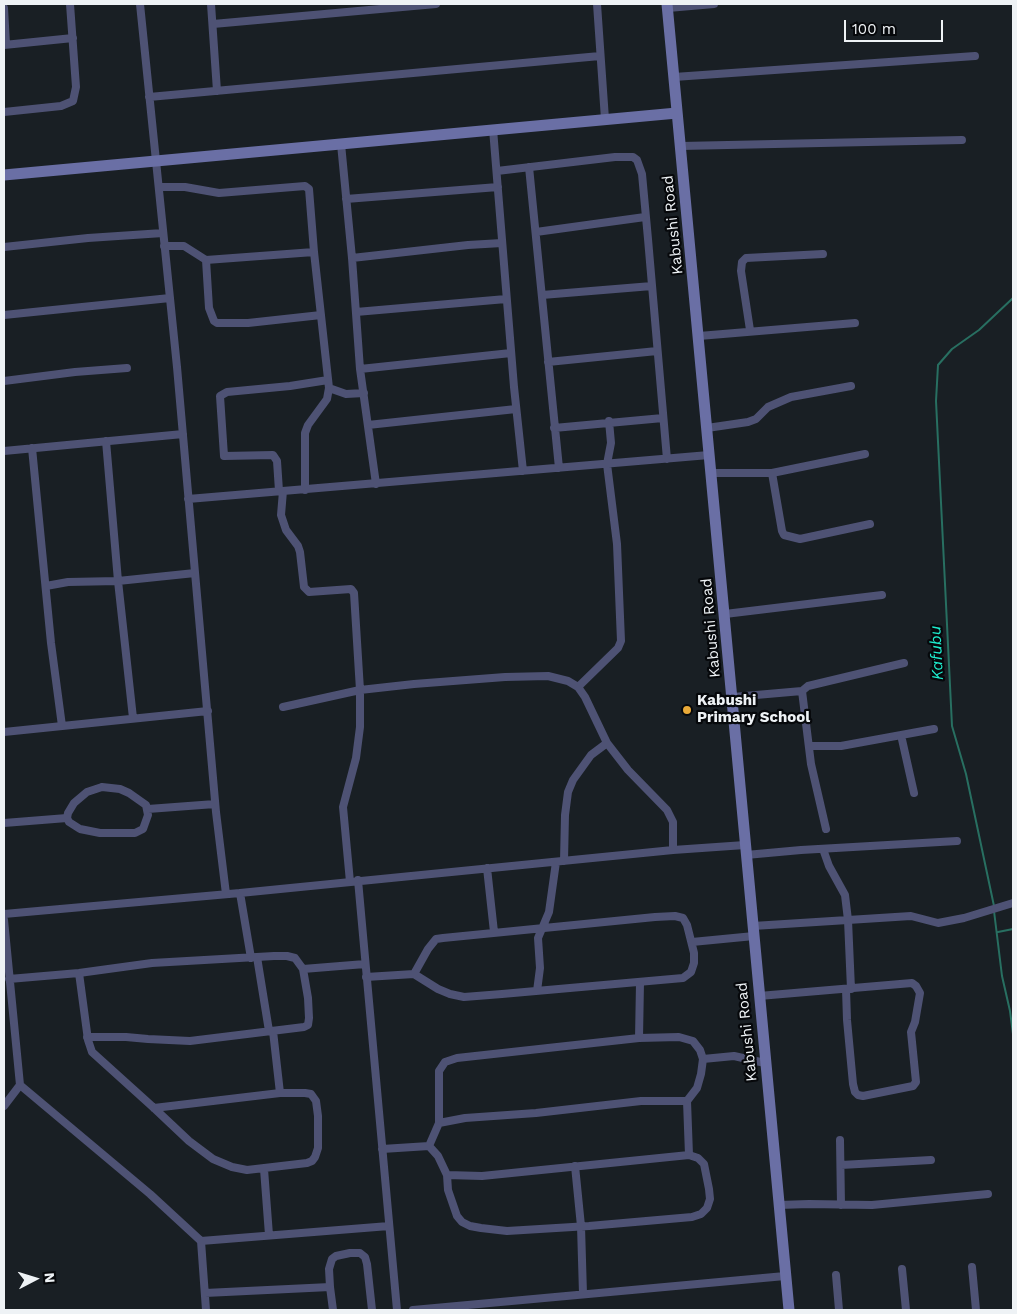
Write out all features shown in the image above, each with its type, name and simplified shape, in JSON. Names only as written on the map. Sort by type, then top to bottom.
[{"type":"main road","name":"Kabushi Road","points":[[668,6],[788,1310]]},
{"type":"main road","points":[[4,174],[677,113]]},
{"type":"street","points":[[4,112],[61,106],[73,101],[76,86],[70,4]]},
{"type":"street","points":[[140,4],[183,434],[215,804],[226,894]]},
{"type":"street","points":[[211,4],[217,91]]},
{"type":"street","points":[[213,24],[436,4]]},
{"type":"street","points":[[597,4],[606,119]]},
{"type":"street","points":[[668,6],[714,4]]},
{"type":"street","points":[[4,8],[5,44],[73,38]]},
{"type":"street","points":[[149,97],[600,56]]},
{"type":"street","points":[[674,77],[975,56]]},
{"type":"street","points":[[493,129],[506,299],[523,471]]},
{"type":"street","points":[[680,146],[962,140]]},
{"type":"street","points":[[341,144],[360,369],[376,484]]},
{"type":"street","points":[[497,171],[615,157],[633,157],[637,160],[642,174],[667,459]]},
{"type":"street","points":[[530,167],[559,468]]},
{"type":"street","points":[[159,187],[185,187],[211,193],[230,193],[307,186],[310,194],[328,384],[327,399],[308,425],[305,433],[305,490]]},
{"type":"street","points":[[346,199],[498,187]]},
{"type":"street","points":[[536,232],[645,217]]},
{"type":"street","points":[[4,247],[163,233]]},
{"type":"street","points":[[352,258],[502,243]]},
{"type":"street","points":[[164,246],[184,246],[206,260],[314,252]]},
{"type":"street","points":[[750,330],[742,262],[746,258],[823,254]]},
{"type":"street","points":[[206,260],[209,308],[217,323],[248,323],[321,315]]},
{"type":"street","points":[[542,295],[652,286]]},
{"type":"street","points":[[4,315],[170,298]]},
{"type":"street","points":[[356,312],[506,299]]},
{"type":"street","points":[[699,336],[750,330],[855,323]]},
{"type":"street","points":[[548,362],[657,351]]},
{"type":"street","points":[[360,369],[511,353]]},
{"type":"street","points":[[4,381],[127,368]]},
{"type":"street","points":[[364,393],[346,394],[328,384],[227,392],[220,396],[224,456],[273,455],[277,462],[281,491],[281,515],[286,530],[298,546],[300,552],[304,587],[309,592],[351,589],[353,591],[360,690],[360,727],[356,758],[343,807],[365,964],[397,1310]]},
{"type":"street","points":[[707,428],[748,422],[756,419],[768,408],[790,397],[850,386]]},
{"type":"street","points":[[368,425],[516,409]]},
{"type":"street","points":[[554,428],[608,421],[663,418]]},
{"type":"street","points":[[578,687],[618,648],[621,641],[617,544],[608,464],[611,443],[608,421]]},
{"type":"street","points":[[4,451],[183,434]]},
{"type":"street","points":[[106,441],[118,581],[133,718]]},
{"type":"street","points":[[32,448],[54,670],[62,726]]},
{"type":"street","points":[[711,473],[772,473],[865,454]]},
{"type":"street","points":[[188,499],[709,455]]},
{"type":"street","points":[[772,473],[784,535],[800,538],[870,524]]},
{"type":"street","points":[[46,586],[68,582],[118,581],[195,572]]},
{"type":"street","points":[[725,614],[882,595]]},
{"type":"street","points":[[733,697],[802,691],[808,686],[904,663]]},
{"type":"street","points":[[283,707],[360,690],[461,680],[548,676],[568,681],[578,687],[607,743],[628,770],[667,810],[673,822],[673,850]]},
{"type":"street","points":[[802,691],[811,764],[826,829]]},
{"type":"street","points":[[4,732],[208,711]]},
{"type":"street","points":[[810,746],[841,746],[934,729]]},
{"type":"street","points":[[901,735],[914,794]]},
{"type":"street","points":[[538,991],[540,968],[538,938],[550,907],[560,862],[568,792],[573,780],[591,756],[607,743]]},
{"type":"street","points":[[102,786],[129,792],[142,801],[148,810],[146,826],[135,833],[90,832],[74,826],[67,818],[74,803],[82,795],[102,786]]},
{"type":"street","points":[[148,810],[215,804]]},
{"type":"street","points":[[4,823],[67,818]]},
{"type":"street","points":[[4,914],[240,893],[673,850],[823,849],[957,841]]},
{"type":"street","points":[[759,996],[849,989],[912,983],[920,993],[916,1022],[911,1032],[916,1082],[914,1086],[864,1096],[858,1095],[855,1092],[848,1029],[849,989],[848,920],[844,895],[829,866],[823,849]]},
{"type":"street","points":[[487,868],[494,932]]},
{"type":"street","points":[[240,893],[271,1031],[280,1093]]},
{"type":"street","points":[[692,942],[753,931],[848,920],[912,916],[938,923],[964,918],[1012,903]]},
{"type":"street","points":[[366,977],[414,974],[438,989],[464,997],[682,978],[691,972],[694,963],[688,925],[683,918],[675,916],[543,927],[436,939],[414,974]]},
{"type":"street","points":[[4,920],[20,1085],[4,1106]]},
{"type":"street","points":[[9,979],[79,974],[152,963],[287,956],[295,958],[303,969],[308,998],[308,1025],[294,1029],[190,1040],[126,1036],[87,1037]]},
{"type":"street","points":[[303,969],[365,964]]},
{"type":"street","points":[[79,974],[87,1037],[94,1055],[189,1141],[213,1159],[241,1169],[264,1169],[307,1163],[315,1157],[318,1148],[318,1116],[314,1097],[305,1092],[280,1093],[154,1108]]},
{"type":"street","points":[[640,983],[640,1038]]},
{"type":"street","points":[[429,1146],[439,1123],[439,1070],[446,1062],[457,1058],[640,1038],[679,1036],[693,1041],[700,1050],[703,1059],[697,1088],[687,1101],[689,1155]]},
{"type":"street","points":[[703,1059],[734,1056],[765,1063]]},
{"type":"street","points":[[20,1085],[136,1181],[201,1241],[206,1310]]},
{"type":"street","points":[[439,1123],[464,1118],[536,1113],[641,1100],[687,1101]]},
{"type":"street","points":[[840,1140],[841,1205]]},
{"type":"street","points":[[382,1150],[429,1146]]},
{"type":"street","points":[[429,1146],[438,1156],[447,1175],[448,1190],[457,1216],[462,1222],[470,1226],[507,1231],[680,1218],[701,1214],[710,1198],[710,1189],[704,1164],[698,1158],[689,1155],[482,1176],[447,1175]]},
{"type":"street","points":[[841,1164],[931,1160]]},
{"type":"street","points":[[575,1166],[581,1226],[583,1294]]},
{"type":"street","points":[[264,1169],[269,1235]]},
{"type":"street","points":[[779,1205],[872,1205],[988,1194]]},
{"type":"street","points":[[201,1241],[389,1226]]},
{"type":"street","points":[[333,1310],[329,1269],[332,1259],[336,1256],[350,1253],[360,1253],[365,1257],[368,1264],[372,1310]]},
{"type":"street","points":[[972,1267],[976,1310]]},
{"type":"street","points":[[902,1269],[906,1310]]},
{"type":"street","points":[[836,1275],[839,1310]]},
{"type":"street","points":[[413,1310],[785,1276]]},
{"type":"street","points":[[205,1293],[330,1287]]},
{"type":"waterway","name":"Kafubu","points":[[994,906],[966,774],[952,726],[936,401],[938,365],[952,349],[979,330],[1013,298]]},
{"type":"waterway","name":"Kafubu","points":[[994,911],[1002,976],[1013,1034]]},
{"type":"waterway","points":[[998,932],[1013,929]]},
{"type":"place","name":"Kabushi Primary School","points":[[687,710]]}]
